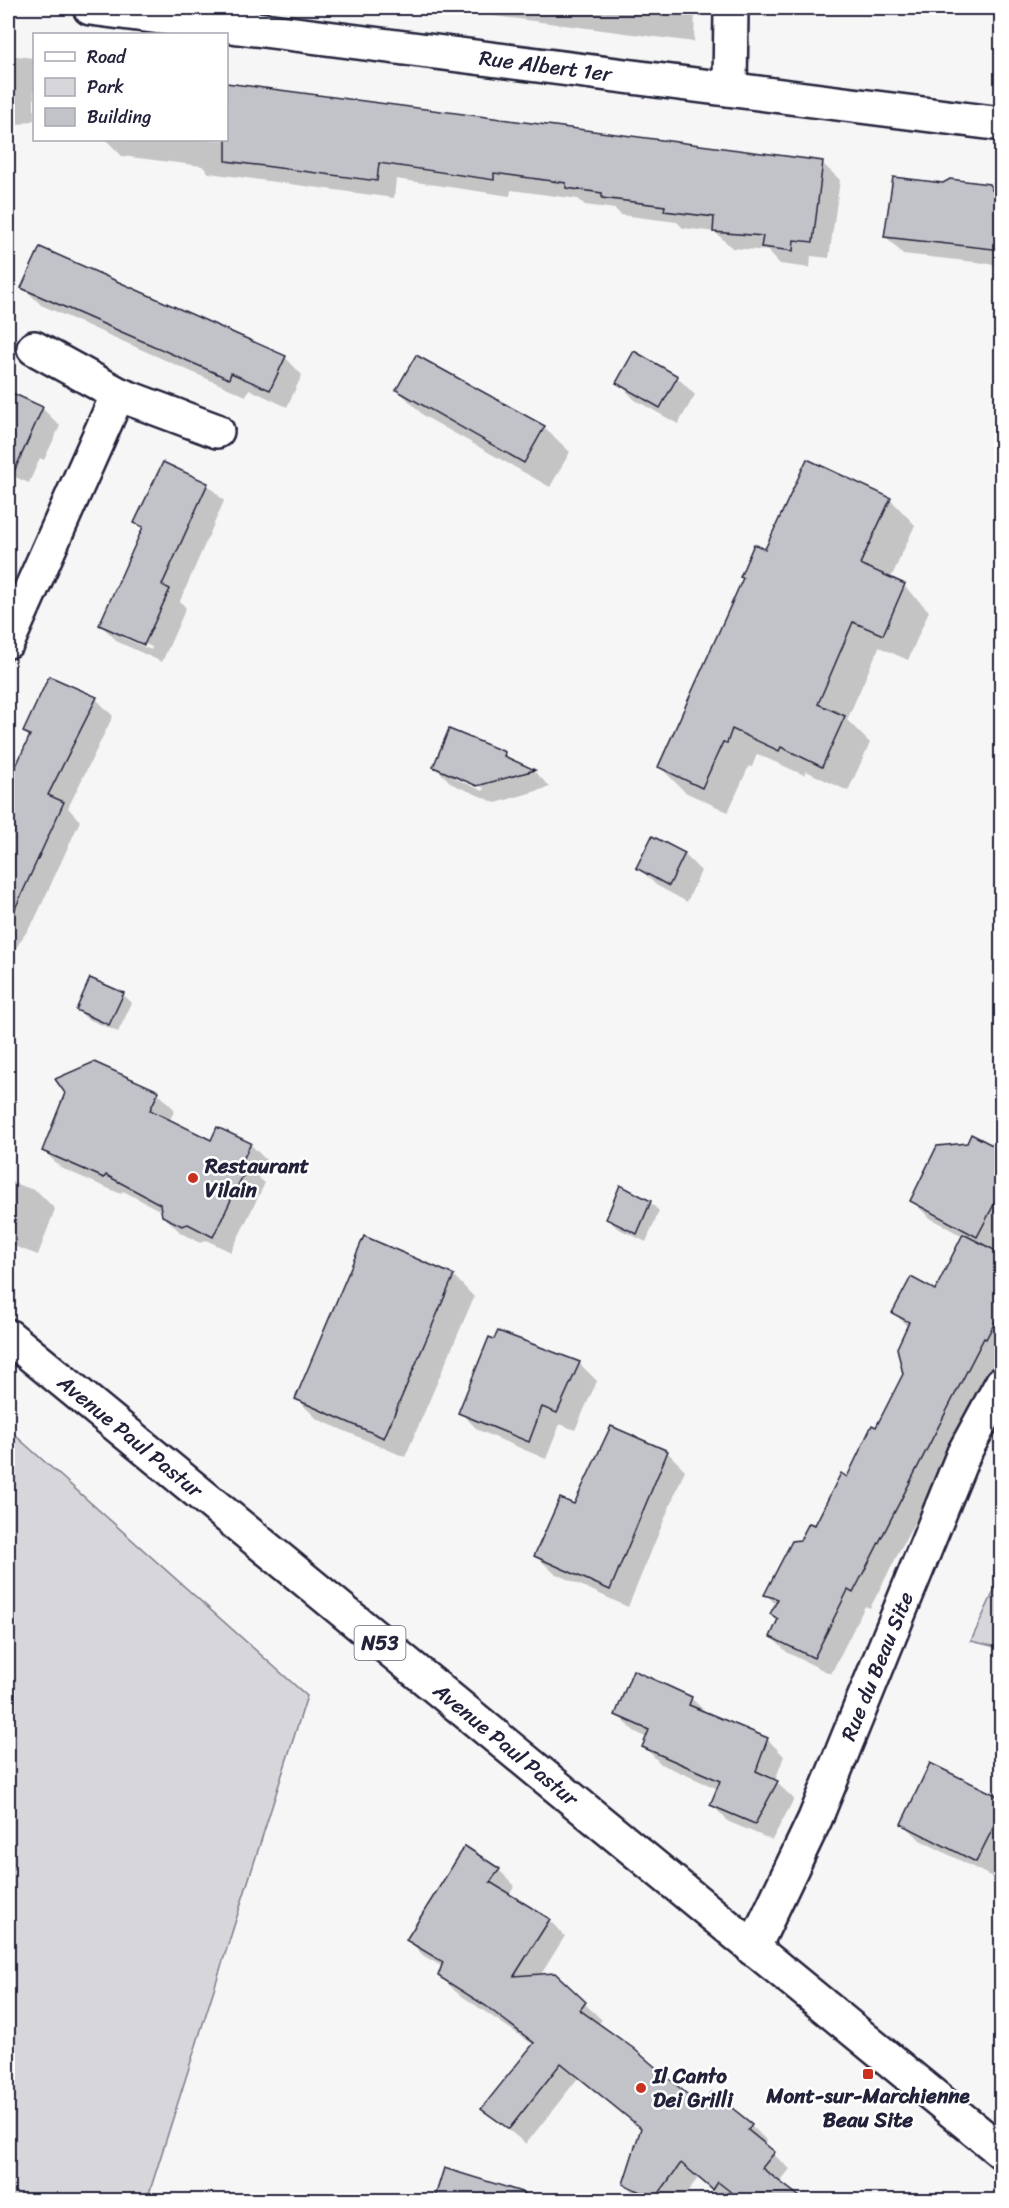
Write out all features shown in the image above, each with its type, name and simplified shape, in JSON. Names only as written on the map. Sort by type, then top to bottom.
[{"type":"street","name":"Rue Albert 1er","points":[[90,8],[1002,124]]},
{"type":"street","points":[[730,89],[731,8]]},
{"type":"street","points":[[34,348],[118,394],[216,431]]},
{"type":"street","points":[[8,641],[118,394]]},
{"type":"street","name":"Avenue Paul Pastur","points":[[8,1336],[753,1950],[1002,2152]]},
{"type":"street","name":"Rue du Beau Site","points":[[753,1950],[815,1819],[964,1453],[1002,1383]]},
{"type":"green space","points":[[8,1429],[307,1696],[147,2200],[8,2200]]},
{"type":"green space","points":[[1001,1576],[1001,1648],[971,1641]]},
{"type":"building","points":[[228,83],[823,161],[813,242],[794,240],[793,251],[761,247],[763,236],[713,232],[714,217],[664,211],[665,206],[602,198],[602,193],[566,188],[566,183],[494,173],[494,180],[379,163],[377,181],[226,161]]},
{"type":"building","points":[[893,177],[943,183],[950,179],[989,184],[992,190],[1002,191],[1002,250],[884,237]]},
{"type":"building","points":[[40,247],[286,356],[270,390],[231,373],[229,379],[21,288]]},
{"type":"building","points":[[634,351],[678,376],[660,408],[616,383]]},
{"type":"building","points":[[416,355],[545,426],[524,463],[396,390]]},
{"type":"building","points":[[8,391],[43,407],[8,485]]},
{"type":"building","points":[[807,459],[891,498],[860,564],[905,584],[883,635],[853,622],[818,704],[845,716],[822,767],[781,747],[779,751],[732,729],[727,743],[723,742],[702,788],[658,767],[743,578],[740,577],[754,544],[765,549]]},
{"type":"building","points":[[163,462],[208,483],[162,585],[170,589],[144,645],[99,625],[143,527],[134,523]]},
{"type":"building","points":[[49,676],[97,697],[48,795],[64,802],[8,924],[8,784],[30,735],[23,732]]},
{"type":"building","points":[[449,729],[505,752],[504,756],[535,770],[477,786],[433,767]]},
{"type":"building","points":[[652,836],[685,853],[669,886],[636,868]]},
{"type":"building","points":[[90,978],[124,993],[109,1025],[76,1010]]},
{"type":"building","points":[[94,1062],[159,1091],[150,1110],[211,1140],[217,1127],[251,1143],[242,1162],[248,1165],[213,1237],[188,1224],[182,1226],[162,1216],[160,1204],[106,1175],[104,1178],[42,1151],[65,1093],[55,1079]]},
{"type":"building","points":[[971,1134],[1002,1150],[1002,1189],[977,1237],[910,1201],[937,1146],[967,1143]]},
{"type":"building","points":[[620,1185],[651,1201],[637,1234],[606,1219]]},
{"type":"building","points":[[963,1234],[1002,1254],[1002,1309],[986,1339],[984,1338],[853,1593],[848,1590],[814,1658],[770,1637],[778,1619],[770,1614],[778,1599],[764,1595],[792,1541],[800,1540],[809,1523],[815,1525],[841,1473],[847,1477],[872,1425],[876,1427],[903,1374],[897,1348],[909,1322],[892,1313],[911,1277],[935,1290]]},
{"type":"building","points":[[364,1236],[454,1275],[384,1438],[295,1399]]},
{"type":"building","points":[[498,1331],[580,1362],[557,1413],[542,1407],[529,1442],[458,1413],[489,1337],[494,1339]]},
{"type":"building","points":[[611,1426],[668,1451],[610,1590],[534,1556],[560,1498],[574,1504]]},
{"type":"building","points":[[633,1670],[692,1697],[689,1705],[768,1738],[756,1771],[778,1781],[755,1824],[710,1805],[720,1781],[642,1747],[649,1730],[615,1715]]},
{"type":"building","points":[[930,1763],[1002,1798],[1002,1810],[976,1862],[901,1824]]},
{"type":"building","points":[[465,1846],[500,1869],[490,1882],[550,1919],[514,1976],[555,1973],[586,2002],[580,2010],[633,2048],[701,2106],[712,2092],[752,2124],[748,2130],[775,2152],[762,2168],[804,2200],[741,2200],[718,2182],[713,2190],[681,2163],[655,2199],[623,2184],[641,2128],[561,2063],[509,2129],[481,2109],[534,2043],[486,2006],[438,1976],[443,1962],[406,1940]]},
{"type":"building","points":[[444,2168],[525,2193],[524,2200],[434,2200]]},
{"type":"place","name":"Restaurant Vilain","points":[[193,1178]]},
{"type":"place","name":"Mont-sur-Marchienne Beau Site","points":[[868,2074]]},
{"type":"place","name":"Il Canto Dei Grilli","points":[[641,2088]]}]
